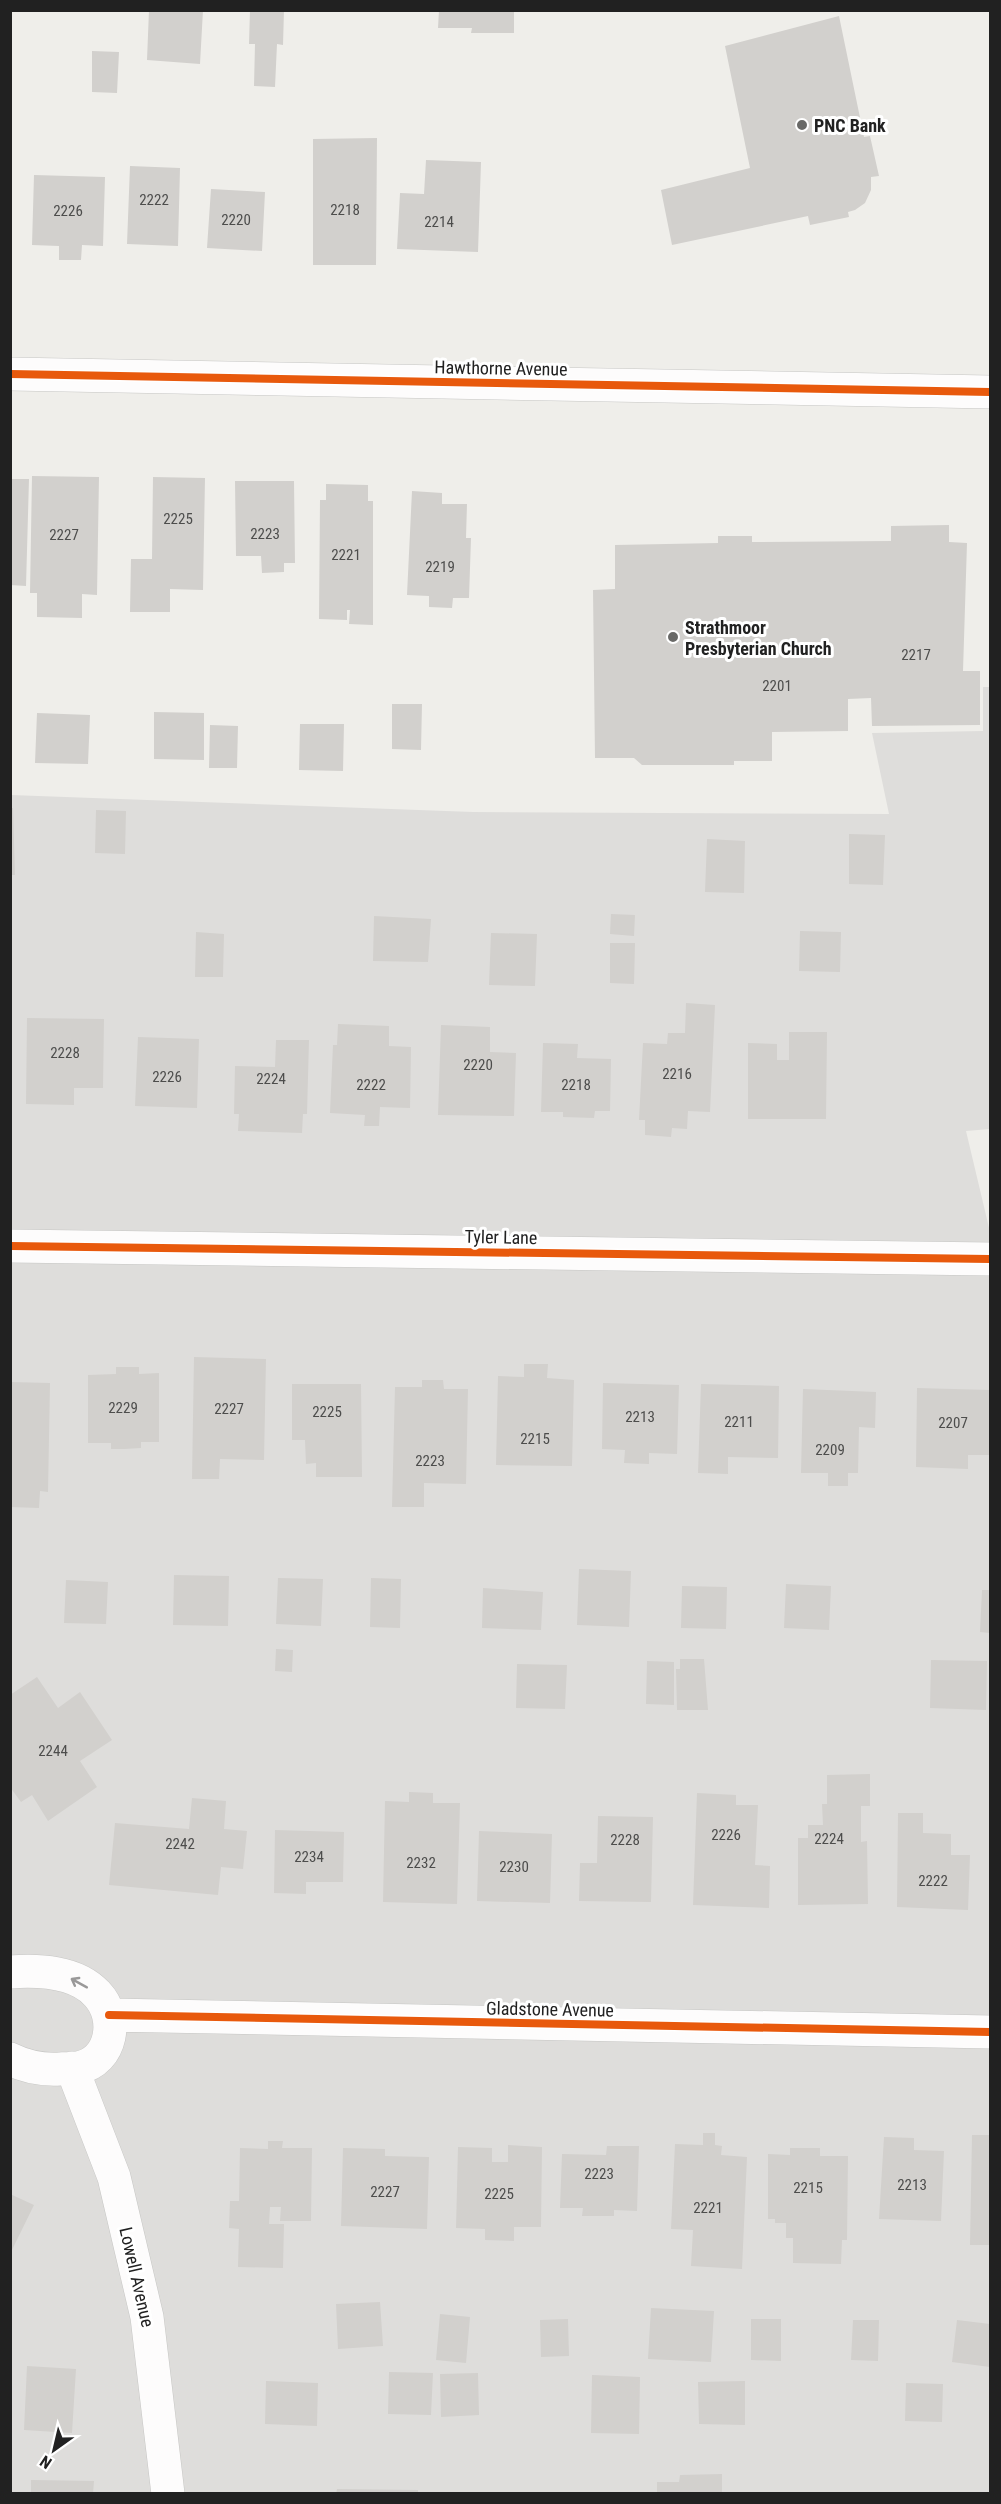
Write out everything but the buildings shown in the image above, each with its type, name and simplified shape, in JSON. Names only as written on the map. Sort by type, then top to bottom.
[{"type":"street","name":"Hawthorne Avenue","points":[[10,374],[990,392]]},
{"type":"street","name":"Tyler Lane","points":[[10,1246],[990,1259]]},
{"type":"street","points":[[10,2059],[46,2070],[78,2068],[94,2060],[105,2048],[111,2032],[109,2009],[96,1993],[71,1978],[42,1970],[12,1970]]},
{"type":"street","name":"Gladstone Avenue","points":[[109,2015],[990,2032]]},
{"type":"street","name":"Lowell Avenue","points":[[72,2068],[114,2177],[147,2317],[168,2493]]},
{"type":"shaded area","points":[[983,687],[990,687],[990,1129],[966,1131],[990,1232],[990,2493],[11,2494],[11,795],[473,812],[889,814],[872,733],[983,731]]},
{"type":"cycle path","points":[[10,374],[990,392]]},
{"type":"cycle path","points":[[10,1246],[990,1259]]},
{"type":"cycle path","points":[[109,2015],[990,2032]]},
{"type":"place","name":"PNC Bank","points":[[802,125]]},
{"type":"place","name":"Strathmoor Presbyterian Church","points":[[673,637]]}]
